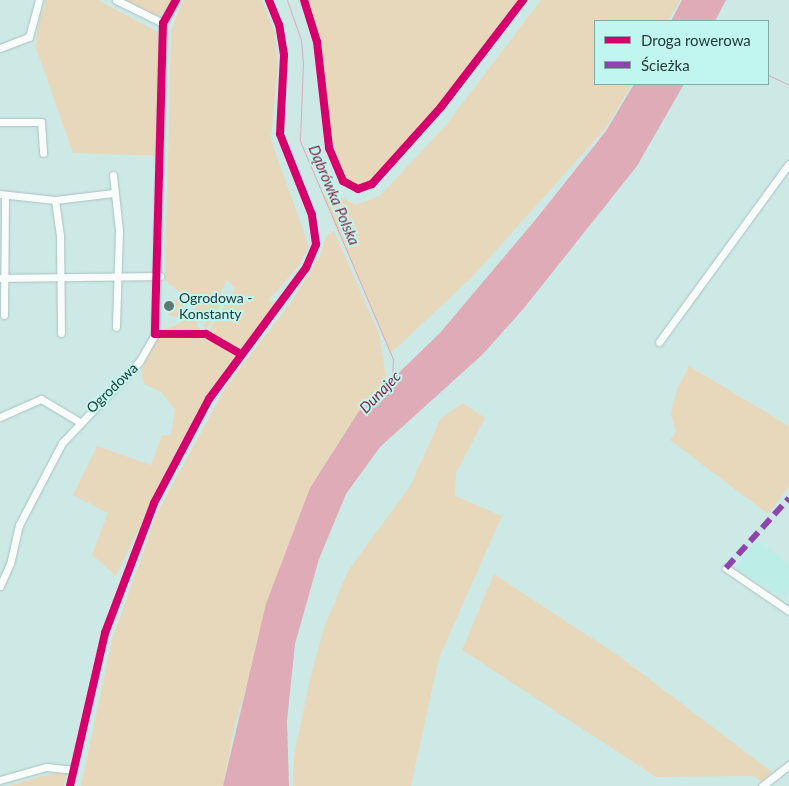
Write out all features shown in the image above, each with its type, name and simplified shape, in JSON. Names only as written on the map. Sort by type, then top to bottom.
[{"type":"street","points":[[0,48],[30,38],[39,0]]},
{"type":"street","points":[[116,0],[163,23],[176,0]]},
{"type":"street","name":"Ogrodowa","points":[[0,586],[23,516],[78,420],[147,350],[158,321],[163,23]]},
{"type":"street","points":[[0,122],[41,122],[43,153]]},
{"type":"street","points":[[659,342],[789,164]]},
{"type":"street","points":[[113,175],[117,277],[116,327]]},
{"type":"street","points":[[4,316],[2,278],[3,195],[55,200],[114,193]]},
{"type":"street","points":[[55,200],[60,277],[61,333]]},
{"type":"street","points":[[2,278],[160,276]]},
{"type":"street","points":[[0,417],[41,399],[78,420]]},
{"type":"street","points":[[726,568],[789,612]]},
{"type":"street","points":[[762,786],[789,765]]},
{"type":"street","points":[[0,780],[46,767],[73,770]]},
{"type":"shaded area","points":[[46,0],[98,0],[158,32],[159,156],[73,153],[36,48],[37,29]]},
{"type":"shaded area","points":[[121,0],[173,0],[159,18]]},
{"type":"shaded area","points":[[183,0],[262,0],[275,34],[278,66],[271,140],[309,246],[298,267],[268,301],[277,302],[240,350],[208,333],[235,288],[227,280],[219,297],[210,299],[221,305],[207,329],[203,326],[211,316],[200,323],[193,312],[199,301],[189,301],[165,280],[171,30]]},
{"type":"shaded area","points":[[306,0],[521,0],[433,113],[372,182],[362,188],[344,180],[327,137],[319,41]]},
{"type":"shaded area","points":[[541,0],[680,0],[669,20],[594,20],[594,85],[631,85],[606,128],[471,278],[391,353],[323,196],[330,191],[356,205],[380,196],[446,125]]},
{"type":"shaded area","points":[[334,231],[379,334],[387,382],[359,411],[310,488],[235,723],[223,786],[81,786],[112,640],[157,513],[227,385],[292,301],[321,254],[326,236]]},
{"type":"shaded area","points":[[175,299],[181,302],[184,308],[181,314],[175,317],[169,314],[166,308],[169,302]]},
{"type":"shaded area","points":[[192,314],[202,333],[158,331],[179,324]]},
{"type":"shaded area","points":[[210,337],[237,353],[182,440],[116,576],[92,555],[108,513],[73,495],[97,446],[151,465],[162,435],[171,435],[175,409],[161,392],[144,384],[141,372],[156,338]]},
{"type":"shaded area","points":[[689,366],[789,426],[789,487],[768,514],[670,440],[676,432],[671,414],[677,389]]},
{"type":"shaded area","points":[[463,403],[485,418],[456,473],[455,496],[502,516],[439,658],[411,786],[293,786],[294,756],[311,674],[325,625],[348,571],[410,486],[441,418]]},
{"type":"shaded area","points":[[757,540],[789,564],[789,590],[784,598],[734,567]]},
{"type":"shaded area","points":[[494,574],[619,656],[772,772],[762,782],[754,776],[656,777],[462,650]]},
{"type":"shaded area","points":[[67,771],[64,786],[8,786],[42,776]]},
{"type":"water","points":[[682,0],[726,0],[716,20],[672,20]]},
{"type":"water","name":"Dunajec","points":[[633,85],[683,85],[637,166],[524,308],[483,354],[380,447],[346,494],[319,559],[295,644],[287,721],[289,786],[223,786],[266,604],[310,488],[359,411],[440,333],[536,219],[606,131]]},
{"type":"waterway","name":"Dąbrówka Polska","points":[[287,0],[301,40],[303,62],[300,141],[393,359],[392,379]]},
{"type":"waterway","points":[[769,75],[789,85]]},
{"type":"marked path","points":[[726,568],[789,498]]},
{"type":"cycle path","points":[[176,0],[163,23],[155,334],[206,334],[239,353]]},
{"type":"cycle path","points":[[70,786],[105,633],[154,503],[209,399],[306,268],[316,244],[312,215],[280,134],[284,55],[279,25],[269,0]]},
{"type":"cycle path","points":[[304,0],[317,42],[329,148],[343,181],[358,189],[372,184],[441,107],[523,0]]},
{"type":"place","name":"Ogrodowa - Konstanty","points":[[169,306]]}]
